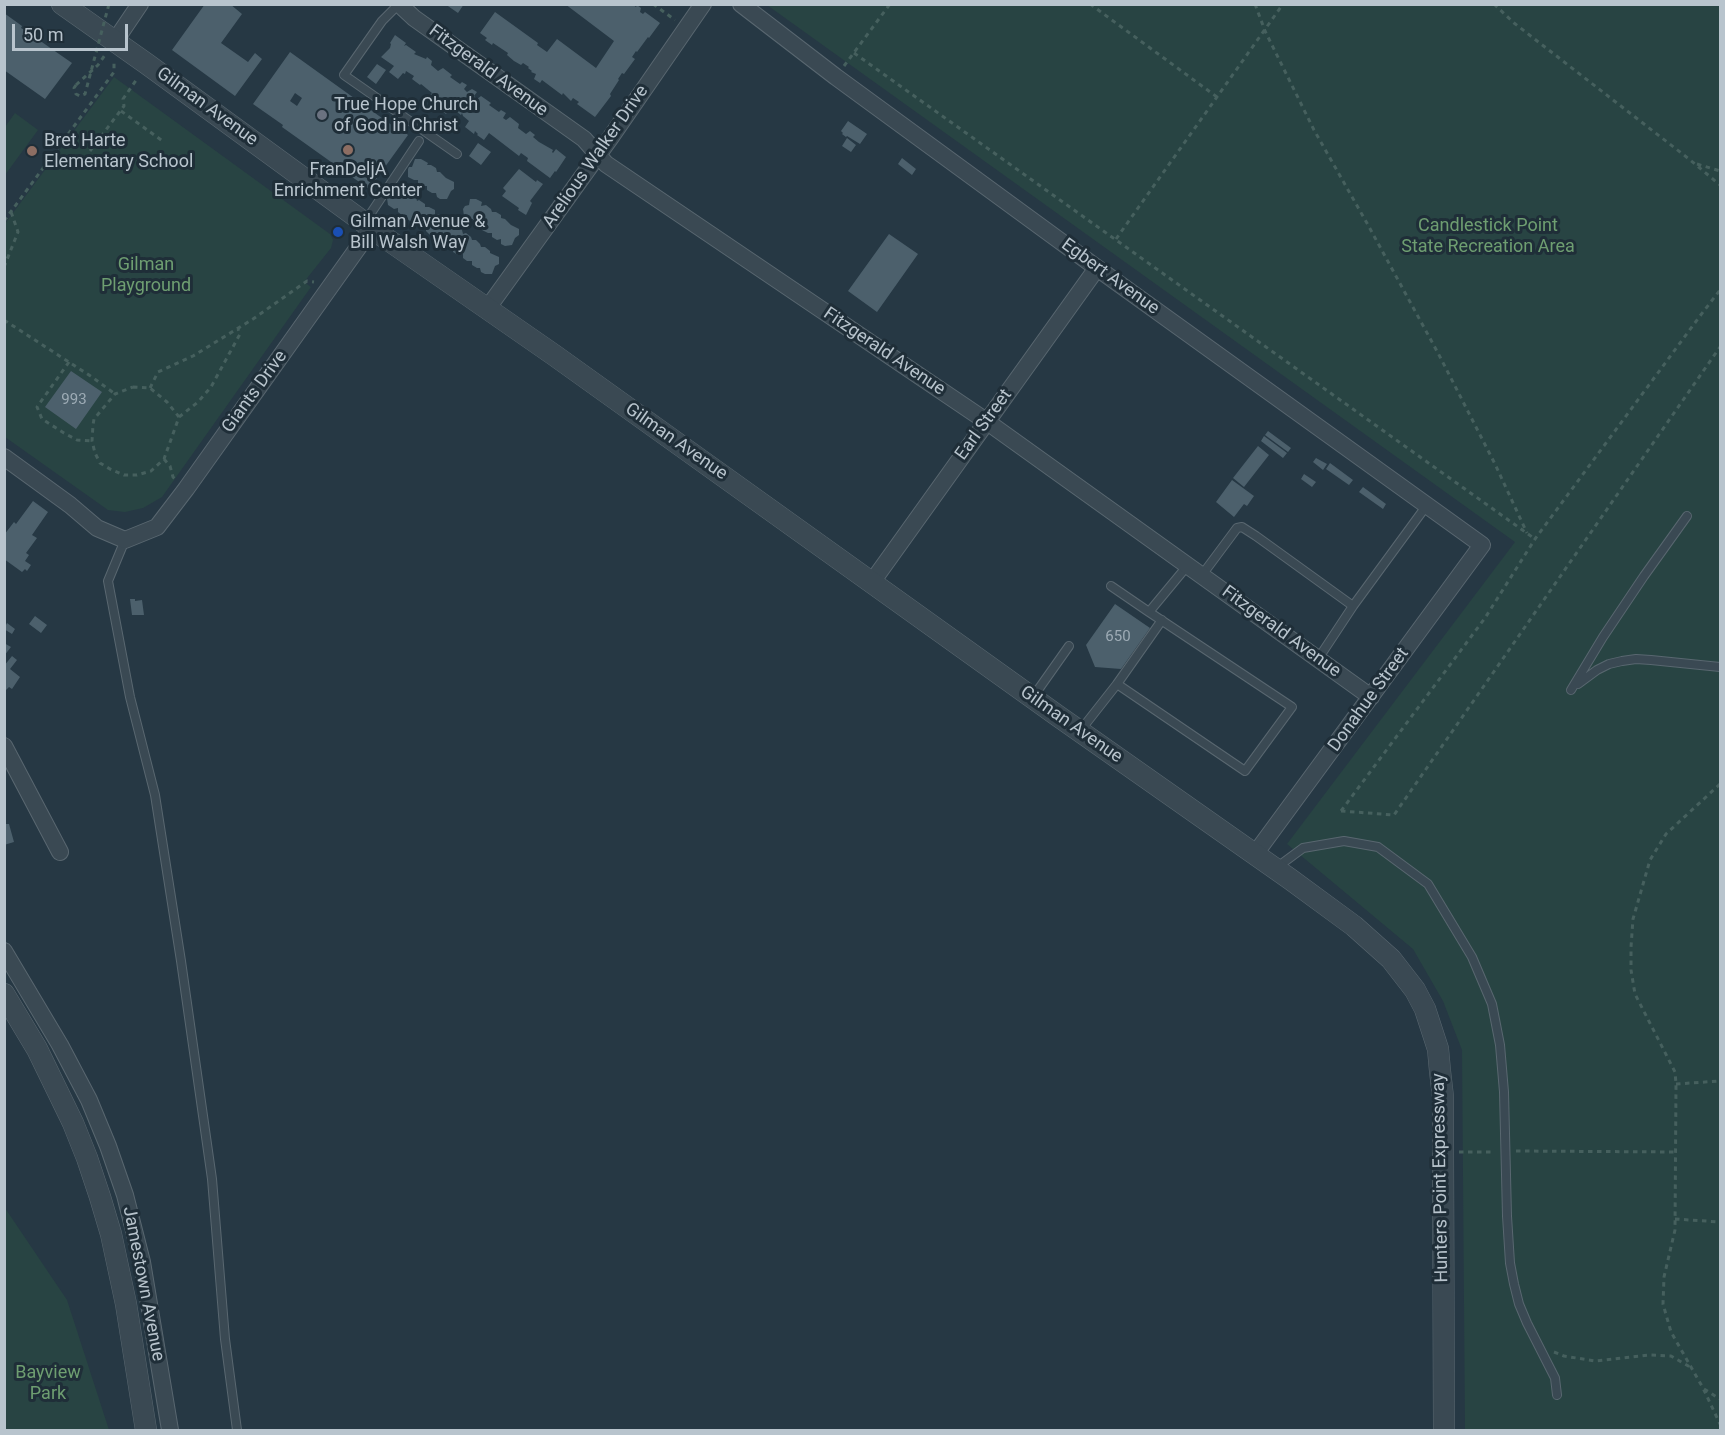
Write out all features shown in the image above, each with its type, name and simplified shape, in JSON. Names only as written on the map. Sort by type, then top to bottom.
[{"type":"street","name":"Gilman Avenue","points":[[62,4],[369,226],[1282,874]]},
{"type":"street","points":[[115,41],[140,4]]},
{"type":"street","name":"Arelious Walker Drive","points":[[487,309],[703,4]]},
{"type":"street","name":"Egbert Avenue","points":[[741,4],[836,77],[1096,268],[1482,544]]},
{"type":"street","name":"Fitzgerald Avenue","points":[[398,5],[584,139],[606,164],[987,421],[1371,697]]},
{"type":"street","name":"Giants Drive","points":[[125,540],[157,527],[334,283],[369,226]]},
{"type":"street","name":"Earl Street","points":[[872,582],[1096,268]]},
{"type":"street","points":[[4,457],[70,505],[97,528],[125,540]]},
{"type":"street","name":"Donahue Street","points":[[1255,855],[1482,544]]},
{"type":"street","points":[[4,746],[60,852]]},
{"type":"street","name":"Hunters Point Expressway","points":[[1282,874],[1378,946],[1405,974],[1429,1018],[1438,1049],[1443,1097],[1444,1431]]},
{"type":"street","name":"Jamestown Avenue","points":[[4,951],[60,1045],[89,1100],[125,1195],[142,1262],[170,1431]]},
{"type":"street","name":"Jamestown Avenue","points":[[4,994],[36,1049],[70,1116],[100,1197],[126,1304],[147,1431]]},
{"type":"lane","points":[[398,5],[382,21],[344,75],[457,154]]},
{"type":"lane","points":[[369,226],[419,141]]},
{"type":"lane","points":[[1318,659],[1353,606],[1427,505]]},
{"type":"lane","points":[[1687,516],[1603,637],[1571,690],[1597,670],[1622,661],[1636,659],[1720,667]]},
{"type":"lane","points":[[1202,575],[1237,528],[1242,527],[1353,606]]},
{"type":"lane","points":[[125,540],[108,581],[130,697],[155,795],[182,960],[212,1179],[225,1340],[237,1431]]},
{"type":"lane","points":[[1149,612],[1188,566]]},
{"type":"lane","points":[[1111,586],[1292,707],[1245,771],[1117,684]]},
{"type":"lane","points":[[1080,731],[1117,684],[1162,620]]},
{"type":"lane","points":[[1032,698],[1069,646]]},
{"type":"lane","points":[[1282,874],[1303,848],[1344,841],[1378,847],[1428,884],[1472,957],[1492,1004],[1500,1045],[1508,1233],[1514,1284],[1519,1304],[1555,1378],[1557,1395]]},
{"type":"path","points":[[98,65],[91,71],[83,78],[76,85],[74,86],[76,94],[82,96],[87,92],[89,81],[92,70],[95,59],[98,48],[101,37],[109,4]]},
{"type":"path","points":[[836,77],[890,4]]},
{"type":"path","points":[[1090,4],[1217,97]]},
{"type":"path","points":[[1255,4],[1265,31],[1314,130],[1444,363],[1527,534]]},
{"type":"path","points":[[1116,239],[1283,4]]},
{"type":"path","points":[[1494,4],[1514,23],[1720,185]]},
{"type":"path","points":[[654,5],[687,28]]},
{"type":"path","points":[[4,221],[114,72],[115,41]]},
{"type":"path","points":[[854,53],[1535,539]]},
{"type":"path","points":[[90,151],[121,111],[124,106],[123,99],[147,64]]},
{"type":"path","points":[[121,111],[164,142]]},
{"type":"path","points":[[1695,164],[1720,171]]},
{"type":"path","points":[[4,267],[18,232],[11,212]]},
{"type":"path","points":[[150,388],[158,372],[193,356],[307,281],[334,283]]},
{"type":"path","points":[[1720,290],[1535,539],[1485,618],[1341,811],[1394,815],[1720,347]]},
{"type":"path","points":[[4,321],[115,394]]},
{"type":"path","points":[[179,417],[167,402],[150,388],[133,387],[115,394],[94,419],[92,441],[100,463],[124,475],[137,475],[151,471],[164,459],[179,417],[212,387],[240,334],[238,328]]},
{"type":"path","points":[[69,362],[37,407],[42,419],[64,433],[77,440],[92,441]]},
{"type":"path","points":[[164,459],[170,466],[172,477],[186,489]]},
{"type":"path","points":[[1720,783],[1666,834],[1650,860],[1633,919],[1631,970],[1635,994],[1675,1072],[1675,1230],[1665,1277],[1663,1304],[1671,1332],[1703,1388],[1720,1424]]},
{"type":"path","points":[[1676,1084],[1720,1081]]},
{"type":"path","points":[[1443,1152],[1676,1152]]},
{"type":"path","points":[[1675,1219],[1720,1222]]},
{"type":"path","points":[[1538,1346],[1564,1356],[1595,1361],[1650,1355],[1671,1356],[1691,1367]]},
{"type":"path","points":[[1703,1388],[1720,1399]]},
{"type":"green space","name":"Candlestick Point State Recreation Area","points":[[767,5],[1720,5],[1720,1430],[1465,1430],[1462,1050],[1443,1001],[1413,949],[1287,844],[1515,542]]},
{"type":"green space","name":"Gilman Playground","points":[[114,77],[330,234],[333,240],[331,248],[304,282],[311,287],[162,497],[143,508],[125,512],[108,510],[5,437],[4,225]]},
{"type":"green space","points":[[15,113],[38,130],[5,175],[5,127]]},
{"type":"green space","name":"Bayview Park","points":[[5,1208],[67,1300],[109,1430],[5,1430]]},
{"type":"building","points":[[205,4],[230,4],[242,14],[221,43],[248,62],[255,53],[262,59],[235,96],[172,50]]},
{"type":"building","points":[[445,4],[464,4],[458,13]]},
{"type":"building","points":[[565,4],[632,4],[636,7],[637,5],[641,8],[640,12],[643,14],[645,12],[660,23],[636,51],[632,57],[635,59],[624,74],[622,73],[611,96],[595,117],[577,104],[579,102],[573,98],[571,101],[542,80],[540,83],[534,79],[536,74],[531,72],[529,67],[514,61],[507,55],[508,53],[485,40],[487,38],[480,33],[495,12],[547,52],[557,39],[596,68],[614,41]]},
{"type":"building","points":[[4,13],[22,26],[21,28],[72,63],[45,99],[4,70]]},
{"type":"building","points":[[395,35],[406,43],[404,46],[416,52],[414,54],[426,59],[427,57],[432,61],[431,65],[438,71],[443,68],[452,75],[450,77],[460,84],[462,82],[467,85],[464,89],[467,92],[472,89],[477,92],[474,96],[477,99],[481,96],[499,112],[501,110],[506,113],[503,118],[506,120],[510,117],[526,134],[530,131],[535,135],[533,137],[553,150],[553,153],[556,149],[566,157],[556,172],[550,178],[527,161],[528,158],[521,153],[519,156],[489,133],[484,140],[475,131],[474,134],[465,127],[469,121],[462,113],[461,115],[451,106],[446,114],[438,108],[440,106],[436,103],[435,106],[426,100],[432,93],[412,79],[414,76],[406,71],[398,79],[389,72],[394,66],[381,57],[390,48]]},
{"type":"building","name":"True Hope Church of God in Christ","points":[[290,52],[408,135],[369,189],[253,104]],"holes":[[[295,93],[302,98],[297,106],[290,101]]]},
{"type":"building","points":[[377,64],[386,70],[376,84],[367,77]]},
{"type":"building","points":[[848,121],[867,134],[860,144],[842,134],[841,131]]},
{"type":"building","points":[[847,138],[856,145],[851,152],[842,146]]},
{"type":"building","points":[[478,143],[491,152],[481,165],[469,156]]},
{"type":"building","points":[[902,158],[916,169],[912,175],[898,164]]},
{"type":"building","points":[[415,159],[428,163],[427,165],[436,168],[437,172],[454,182],[454,189],[447,199],[440,199],[436,193],[427,190],[427,186],[408,177],[408,169],[412,167]]},
{"type":"building","points":[[519,169],[536,182],[537,180],[543,184],[530,201],[532,203],[526,215],[502,196],[506,191],[503,188]]},
{"type":"building","points":[[401,187],[408,191],[407,194],[410,193],[416,197],[417,201],[425,204],[425,207],[435,210],[435,214],[443,217],[444,221],[462,230],[463,234],[466,233],[481,247],[485,247],[490,253],[499,257],[499,264],[495,266],[492,274],[481,272],[480,268],[472,265],[472,261],[463,258],[463,254],[458,255],[453,252],[453,248],[445,245],[444,241],[435,239],[434,234],[430,235],[426,228],[421,228],[416,221],[412,222],[407,219],[407,215],[403,216],[398,212],[398,208],[394,209],[388,205],[387,198],[393,194],[394,188]]},
{"type":"building","points":[[470,199],[482,202],[481,206],[486,205],[492,212],[501,215],[501,218],[519,229],[519,235],[512,245],[501,244],[501,239],[497,240],[492,237],[492,233],[482,230],[482,225],[473,224],[473,219],[464,216],[463,209],[469,205]]},
{"type":"building","points":[[889,234],[918,254],[877,312],[848,291]]},
{"type":"building","points":[[71,371],[102,392],[76,429],[45,407]]},
{"type":"building","points":[[1268,431],[1291,448],[1288,452],[1265,435]]},
{"type":"building","points":[[1264,436],[1287,453],[1283,458],[1261,441]]},
{"type":"building","points":[[1258,446],[1269,455],[1244,487],[1233,478]]},
{"type":"building","points":[[1316,458],[1327,464],[1323,470],[1313,462]]},
{"type":"building","points":[[1330,463],[1353,480],[1349,485],[1326,469]]},
{"type":"building","points":[[1304,474],[1316,482],[1312,487],[1301,479]]},
{"type":"building","points":[[1232,480],[1254,496],[1247,506],[1244,504],[1234,517],[1216,502]]},
{"type":"building","points":[[1363,487],[1386,504],[1383,509],[1359,492]]},
{"type":"building","points":[[33,501],[48,512],[32,535],[37,538],[26,553],[29,555],[25,561],[31,565],[27,571],[25,569],[22,572],[4,559],[4,535],[14,522],[16,524]]},
{"type":"building","points":[[130,599],[142,600],[144,615],[132,615]]},
{"type":"building","points":[[1115,604],[1150,628],[1121,669],[1095,667],[1086,645]]},
{"type":"building","points":[[35,616],[47,625],[41,633],[29,624]]},
{"type":"building","points":[[7,623],[15,629],[12,634],[4,629]]},
{"type":"building","points":[[4,643],[11,647],[4,656]]},
{"type":"building","points":[[12,656],[17,660],[10,669],[20,677],[12,689],[9,687],[6,690],[4,689],[4,666]]},
{"type":"building","points":[[5,819],[6,824],[9,824],[14,842],[4,845]]},
{"type":"place","name":"True Hope Church of God in Christ","points":[[322,115]]},
{"type":"place","name":"FranDeljA Enrichment Center","points":[[348,150]]},
{"type":"place","name":"Bret Harte Elementary School","points":[[32,151]]},
{"type":"place","name":"Gilman Avenue & Bill Walsh Way","points":[[338,232]]}]
